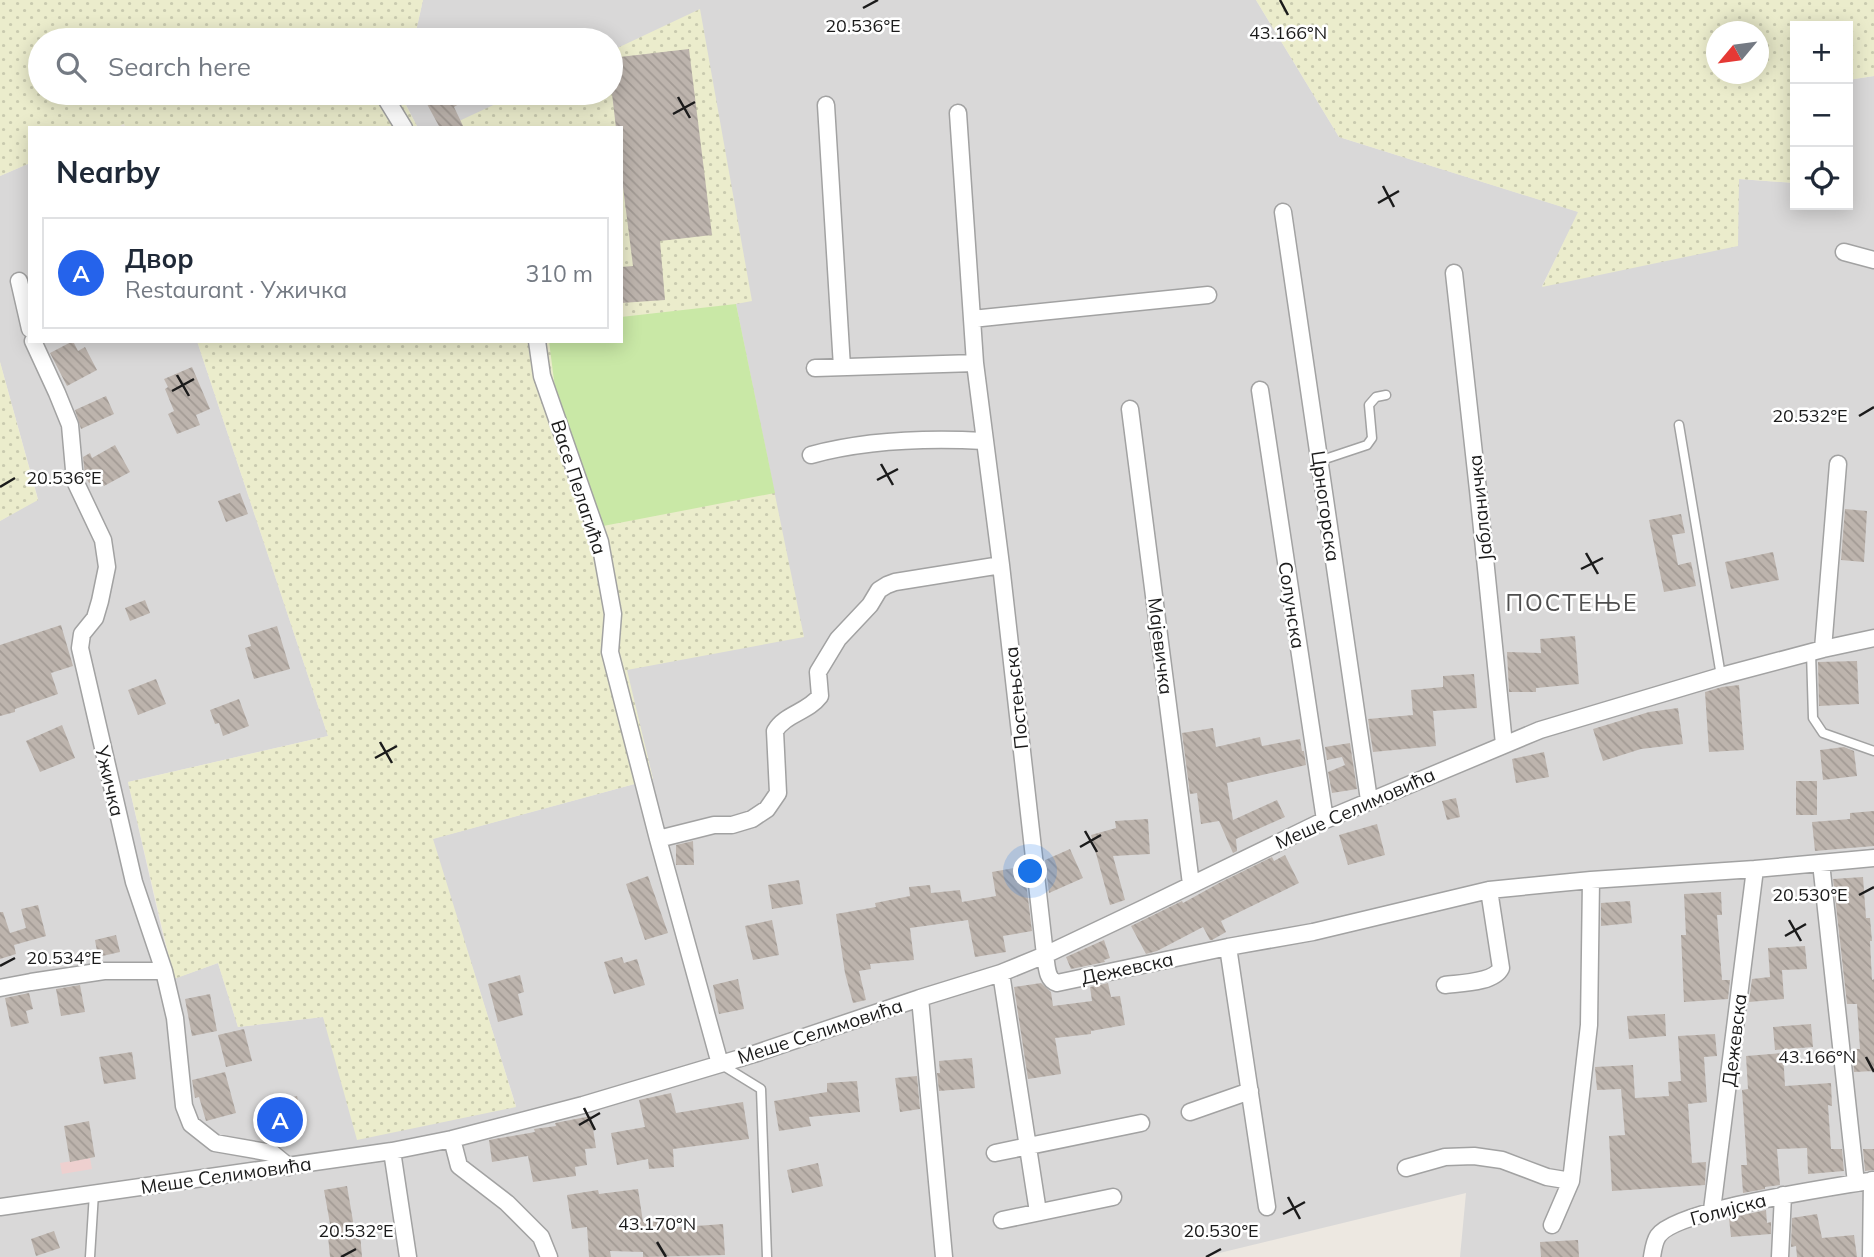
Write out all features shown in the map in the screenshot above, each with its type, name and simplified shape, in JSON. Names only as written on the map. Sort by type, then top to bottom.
[{"type":"street","points":[[391,105],[403,126]]},
{"type":"street","points":[[826,105],[842,367]]},
{"type":"street","name":"Постењска","points":[[958,113],[975,363],[1001,565],[1045,955]]},
{"type":"street","name":"Црногорска","points":[[1283,212],[1369,800]]},
{"type":"street","points":[[1844,252],[1874,260]]},
{"type":"street","name":"Јабланичка","points":[[1454,273],[1504,744]]},
{"type":"street","points":[[19,281],[28,321]]},
{"type":"street","points":[[972,319],[1208,295]]},
{"type":"street","name":"Ужичка","points":[[34,343],[70,425],[75,481],[103,540],[107,567],[100,601],[95,618],[82,634],[80,648],[134,882],[164,971],[175,1018],[184,1105],[191,1124],[215,1143],[272,1153],[289,1167]]},
{"type":"street","name":"Васе Пелагића","points":[[537,343],[542,376],[600,542],[613,614],[610,652],[720,1064]]},
{"type":"street","points":[[815,368],[975,363]]},
{"type":"street","name":"Солунска","points":[[1260,390],[1325,820]]},
{"type":"street","name":"Мајевичка","points":[[1130,409],[1191,884]]},
{"type":"street","points":[[811,455],[839,447],[914,440],[984,441]]},
{"type":"street","points":[[1817,650],[1838,464]]},
{"type":"street","points":[[658,839],[714,825],[732,825],[752,819],[767,809],[778,793],[775,731],[779,723],[814,704],[820,696],[818,672],[838,639],[870,606],[879,590],[895,582],[1001,565]]},
{"type":"street","name":"Меше Селимовића","points":[[0,1207],[392,1151],[452,1139],[583,1105],[720,1064],[1001,973],[1045,955],[1369,800],[1540,730],[1721,676],[1874,638]]},
{"type":"street","name":"Дежевска","points":[[1045,955],[1049,978],[1057,983],[1313,932],[1489,890],[1874,858]]},
{"type":"street","points":[[1821,863],[1856,1183]]},
{"type":"street","name":"Дежевска","points":[[1712,1210],[1755,869]]},
{"type":"street","points":[[1552,1225],[1572,1181],[1589,1025],[1591,880]]},
{"type":"street","points":[[1445,985],[1490,978],[1498,974],[1501,968],[1489,890]]},
{"type":"street","points":[[1228,947],[1268,1207]]},
{"type":"street","points":[[0,988],[104,971],[164,971]]},
{"type":"street","points":[[1001,973],[1038,1212]]},
{"type":"street","name":"Меше Селимовића","points":[[920,998],[944,1257]]},
{"type":"street","points":[[1191,1112],[1250,1091]]},
{"type":"street","points":[[995,1153],[1141,1123]]},
{"type":"street","points":[[452,1139],[459,1166],[507,1203],[541,1237],[549,1257]]},
{"type":"street","points":[[392,1151],[408,1257]]},
{"type":"street","points":[[1406,1168],[1445,1157],[1474,1156],[1502,1160],[1547,1177],[1572,1181]]},
{"type":"street","name":"Голијска","points":[[1652,1257],[1658,1236],[1670,1226],[1712,1210],[1873,1180],[1871,1257]]},
{"type":"street","name":"Голијска","points":[[1780,1257],[1783,1195]]},
{"type":"street","points":[[1002,1220],[1114,1197]]},
{"type":"lane","points":[[1319,461],[1367,445],[1372,438],[1370,405],[1376,397],[1386,395]]},
{"type":"lane","points":[[1679,425],[1721,676]]},
{"type":"lane","points":[[1817,650],[1813,718],[1823,733],[1874,751]]},
{"type":"lane","name":"Меше Селимовића","points":[[720,1064],[761,1089],[767,1257]]},
{"type":"lane","points":[[90,1257],[94,1193]]},
{"type":"shaded area","points":[[423,0],[1256,0],[1339,137],[1579,212],[1542,286],[1739,179],[1790,183],[1790,210],[1853,210],[1853,79],[1874,76],[1874,1257],[1460,1257],[1466,1193],[1203,1257],[0,1257],[0,521],[38,499],[0,362],[0,176],[28,164],[28,343],[198,343],[328,736],[128,782],[173,979],[218,963],[238,1027],[323,1017],[516,1106],[432,839],[653,779],[626,670],[621,343],[623,126],[417,126],[406,105],[623,105],[623,28],[417,28]]},
{"type":"shaded area","points":[[90,1158],[92,1169],[62,1174],[60,1163]]},
{"type":"green space","points":[[0,0],[423,0],[417,28],[28,28],[28,105],[406,105],[417,126],[28,126],[28,164],[0,176]]},
{"type":"green space","points":[[1256,0],[1874,0],[1874,76],[1853,79],[1853,21],[1790,21],[1790,183],[1739,179],[1738,246],[1542,287],[1578,212],[1339,137]]},
{"type":"green space","points":[[700,9],[752,301],[736,304],[804,637],[627,670],[653,779],[433,839],[516,1107],[357,1140],[323,1017],[238,1027],[218,963],[174,979],[128,782],[328,736],[198,343],[623,343],[623,126],[448,126],[493,105],[623,105],[623,45]]},
{"type":"green space","points":[[736,304],[775,493],[603,526],[557,404],[549,343],[623,343],[623,317]]},
{"type":"green space","points":[[0,362],[38,500],[0,521]]},
{"type":"building","points":[[689,49],[712,235],[660,241],[665,300],[623,303],[623,267],[633,266],[623,187],[623,126],[616,126],[613,105],[623,105],[623,57]]},
{"type":"building","points":[[428,105],[457,105],[454,107],[463,126],[439,126]]},
{"type":"building","points":[[74,343],[78,351],[85,347],[97,370],[67,386],[50,353]]},
{"type":"building","points":[[192,367],[210,409],[196,415],[200,425],[177,434],[168,414],[174,411],[164,379]]},
{"type":"building","points":[[106,396],[114,414],[81,429],[75,410]]},
{"type":"building","points":[[115,445],[130,472],[104,486],[99,478],[89,483],[85,476],[83,457],[90,453],[92,458]]},
{"type":"building","points":[[240,493],[248,514],[226,522],[218,501]]},
{"type":"building","points":[[1845,509],[1867,511],[1864,562],[1841,560]]},
{"type":"building","points":[[1681,514],[1685,533],[1672,535],[1678,565],[1691,562],[1696,586],[1664,592],[1649,520]]},
{"type":"building","points":[[1773,552],[1779,580],[1731,589],[1725,562]]},
{"type":"building","points":[[145,600],[150,613],[130,621],[125,608]]},
{"type":"building","points":[[61,625],[73,666],[51,673],[58,694],[0,716],[0,645]]},
{"type":"building","points":[[277,626],[290,669],[254,679],[245,648],[251,646],[248,635]]},
{"type":"building","points":[[1575,636],[1579,684],[1536,688],[1536,692],[1509,692],[1507,652],[1541,653],[1540,639]]},
{"type":"building","points":[[1857,661],[1859,704],[1819,706],[1818,662]]},
{"type":"building","points":[[1474,674],[1477,708],[1433,711],[1436,746],[1373,752],[1368,719],[1413,715],[1411,690],[1443,687],[1443,676]]},
{"type":"building","points":[[156,679],[166,704],[138,715],[128,690]]},
{"type":"building","points":[[1739,685],[1744,750],[1709,752],[1705,692]]},
{"type":"building","points":[[239,699],[249,726],[223,736],[219,723],[215,724],[210,710]]},
{"type":"building","points":[[1678,708],[1683,744],[1641,749],[1603,761],[1593,729],[1649,712]]},
{"type":"building","points":[[62,725],[75,758],[40,772],[26,741]]},
{"type":"building","points":[[1213,728],[1216,747],[1260,737],[1262,746],[1300,739],[1304,751],[1306,765],[1227,783],[1233,820],[1277,800],[1285,817],[1236,839],[1237,851],[1233,853],[1219,821],[1201,824],[1197,793],[1190,794],[1182,733]]},
{"type":"building","points":[[1350,743],[1357,789],[1332,793],[1328,772],[1345,765],[1342,757],[1327,760],[1325,747]]},
{"type":"building","points":[[1844,747],[1854,751],[1857,776],[1823,780],[1820,750]]},
{"type":"building","points":[[1544,752],[1549,777],[1516,783],[1512,759]]},
{"type":"building","points":[[1796,781],[1817,781],[1817,815],[1796,815]]},
{"type":"building","points":[[1456,798],[1460,817],[1447,820],[1442,801]]},
{"type":"building","points":[[1874,811],[1874,846],[1815,851],[1812,822],[1850,819],[1850,813]]},
{"type":"building","points":[[1148,819],[1150,854],[1113,856],[1125,900],[1110,905],[1091,835],[1116,828],[1115,821]]},
{"type":"building","points":[[1377,824],[1385,855],[1348,865],[1339,835]]},
{"type":"building","points":[[693,841],[694,865],[676,865],[676,845]]},
{"type":"building","points":[[1070,849],[1083,878],[1049,893],[1045,860]]},
{"type":"building","points":[[1285,855],[1299,883],[1221,921],[1226,932],[1212,940],[1203,927],[1146,954],[1131,926],[1182,901],[1183,903],[1272,857],[1274,861]]},
{"type":"building","points":[[1024,866],[1032,931],[1003,936],[1006,952],[975,957],[968,920],[910,928],[914,960],[870,964],[871,969],[859,971],[866,1000],[853,1003],[845,973],[836,914],[876,907],[875,903],[910,896],[909,887],[930,885],[931,893],[960,890],[962,902],[996,896],[992,872]]},
{"type":"building","points":[[648,876],[668,933],[645,940],[626,884]]},
{"type":"building","points":[[1863,877],[1866,918],[1870,918],[1872,941],[1874,1071],[1854,1072],[1852,1049],[1860,1049],[1857,1004],[1847,1004],[1833,879]]},
{"type":"building","points":[[799,880],[803,904],[772,909],[768,885]]},
{"type":"building","points":[[1721,892],[1722,915],[1717,915],[1722,980],[1730,980],[1728,999],[1684,1002],[1681,935],[1686,935],[1684,894]]},
{"type":"building","points":[[1630,901],[1632,923],[1601,926],[1601,903]]},
{"type":"building","points":[[38,905],[46,936],[14,945],[16,954],[0,959],[0,912],[3,912],[10,933],[26,928],[21,909]]},
{"type":"building","points":[[772,920],[779,955],[753,960],[745,926]]},
{"type":"building","points":[[116,935],[120,952],[98,957],[95,940]]},
{"type":"building","points":[[1104,940],[1110,958],[1104,960],[1105,962],[1071,969],[1066,957]]},
{"type":"building","points":[[1805,946],[1807,969],[1782,970],[1784,999],[1749,1002],[1752,979],[1770,977],[1768,948]]},
{"type":"building","points":[[622,957],[624,963],[637,959],[645,985],[614,994],[604,962]]},
{"type":"building","points":[[520,975],[524,992],[518,994],[523,1015],[498,1022],[488,984]]},
{"type":"building","points":[[738,979],[744,1009],[719,1014],[713,985]]},
{"type":"building","points":[[1041,983],[1051,992],[1053,1006],[1092,1001],[1090,987],[1108,983],[1111,997],[1120,996],[1125,1025],[1091,1031],[1091,1034],[1055,1038],[1061,1074],[1028,1079],[1014,987]]},
{"type":"building","points":[[80,985],[85,1012],[61,1016],[56,989]]},
{"type":"building","points":[[29,993],[33,1009],[26,1011],[29,1023],[11,1027],[5,998]]},
{"type":"building","points":[[210,994],[217,1031],[192,1036],[185,999]]},
{"type":"building","points":[[1665,1014],[1666,1036],[1629,1039],[1627,1016]]},
{"type":"building","points":[[1811,1024],[1813,1047],[1775,1050],[1773,1027]]},
{"type":"building","points":[[244,1029],[252,1061],[226,1067],[218,1035]]},
{"type":"building","points":[[1715,1034],[1717,1056],[1704,1057],[1707,1102],[1688,1104],[1692,1163],[1706,1162],[1705,1185],[1612,1191],[1609,1136],[1625,1135],[1621,1089],[1597,1090],[1595,1067],[1633,1065],[1635,1098],[1669,1096],[1668,1082],[1681,1081],[1678,1036]]},
{"type":"building","points":[[132,1052],[136,1079],[104,1084],[99,1057]]},
{"type":"building","points":[[1783,1053],[1785,1086],[1831,1083],[1832,1106],[1828,1105],[1831,1149],[1842,1149],[1844,1171],[1808,1174],[1807,1148],[1777,1149],[1780,1185],[1743,1193],[1741,1165],[1747,1165],[1742,1090],[1748,1089],[1746,1056]]},
{"type":"building","points":[[972,1058],[975,1088],[939,1091],[939,1061]]},
{"type":"building","points":[[225,1072],[236,1113],[206,1121],[199,1097],[195,1098],[192,1080]]},
{"type":"building","points":[[917,1076],[920,1109],[900,1112],[895,1078]]},
{"type":"building","points":[[857,1081],[860,1112],[809,1117],[811,1126],[779,1131],[774,1101],[827,1092],[827,1083]]},
{"type":"building","points":[[671,1093],[676,1113],[743,1102],[749,1139],[673,1149],[674,1167],[649,1169],[648,1159],[617,1165],[611,1133],[645,1127],[639,1100]]},
{"type":"building","points":[[297,1096],[303,1124],[275,1130],[269,1102]]},
{"type":"building","points":[[591,1116],[596,1148],[585,1149],[587,1165],[575,1167],[576,1176],[533,1182],[528,1156],[492,1162],[489,1140],[535,1132],[534,1129]]},
{"type":"building","points":[[89,1121],[95,1157],[70,1162],[64,1126]]},
{"type":"building","points":[[1863,1149],[1874,1149],[1874,1170],[1865,1171]]},
{"type":"building","points":[[818,1163],[823,1186],[792,1193],[787,1170]]},
{"type":"building","points":[[347,1186],[355,1233],[360,1233],[362,1257],[330,1257],[328,1236],[332,1235],[324,1190]]},
{"type":"building","points":[[638,1189],[643,1222],[669,1221],[669,1228],[723,1224],[725,1255],[643,1257],[643,1252],[610,1251],[611,1257],[589,1257],[587,1227],[572,1229],[567,1195],[598,1190],[599,1194]]},
{"type":"building","points":[[1766,1210],[1767,1223],[1771,1222],[1771,1234],[1731,1237],[1729,1218]]},
{"type":"building","points":[[1817,1214],[1822,1238],[1854,1235],[1857,1257],[1797,1257],[1796,1246],[1791,1247],[1792,1218]]},
{"type":"building","points":[[54,1231],[60,1248],[36,1256],[31,1239]]},
{"type":"building","points":[[1578,1240],[1579,1257],[1541,1257],[1540,1242]]},
{"type":"place","name":"Двор","points":[[280,1120]]},
{"type":"district","name":"ПОСТЕЊЕ","points":[[1572,603]]}]
